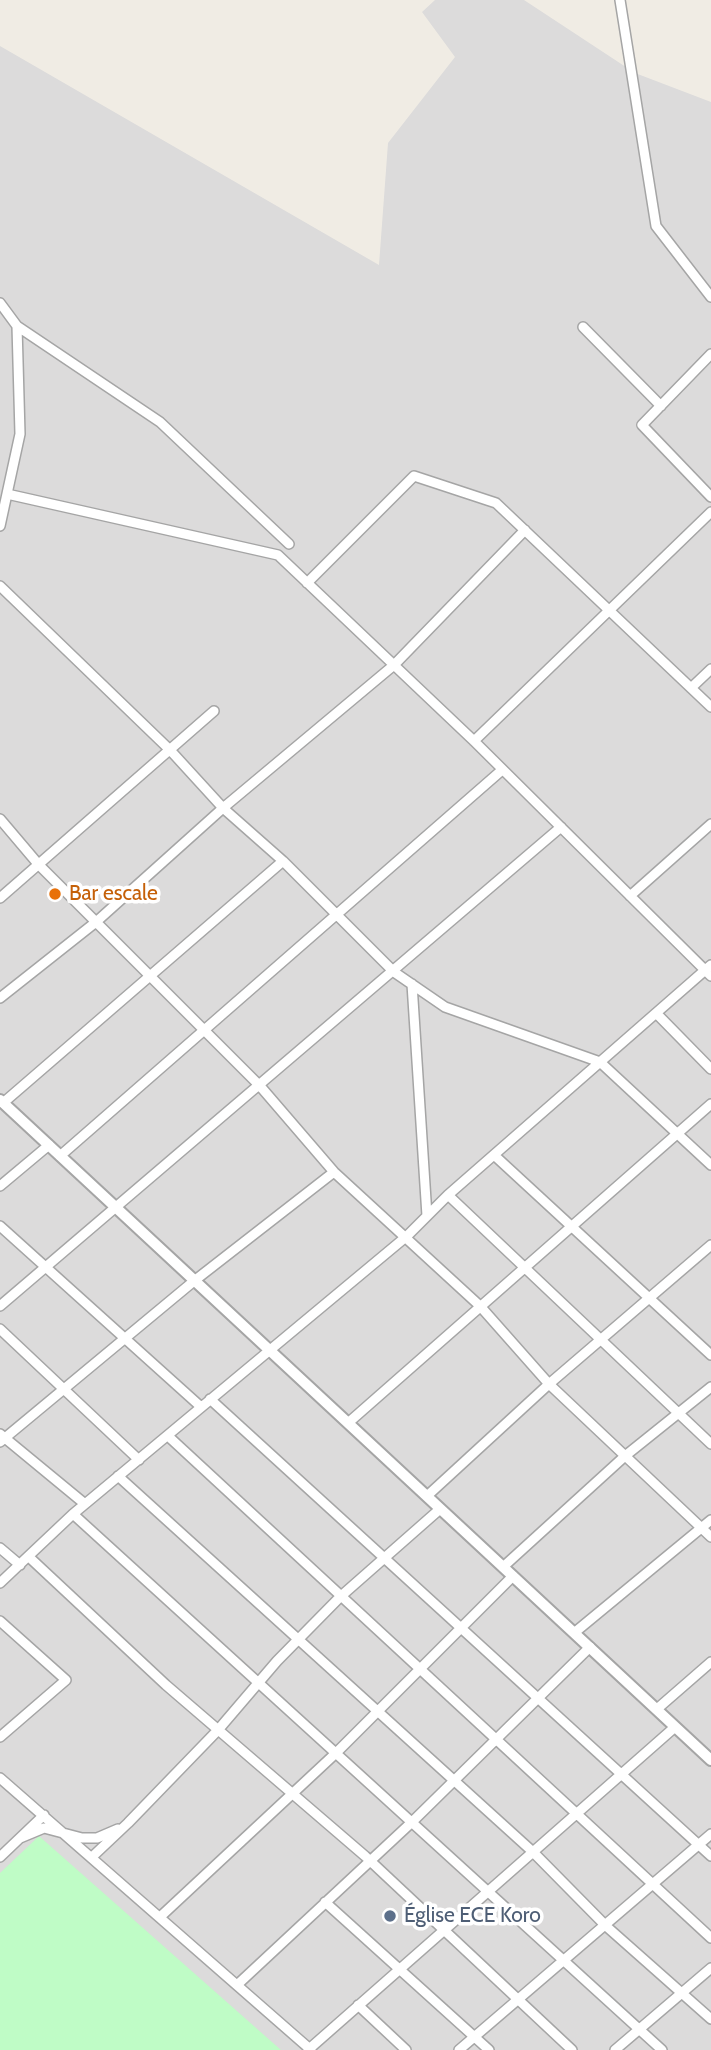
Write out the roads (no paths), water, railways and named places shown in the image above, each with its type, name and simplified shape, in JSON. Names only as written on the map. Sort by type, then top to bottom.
[{"type":"street","points":[[620,0],[656,226],[711,297]]},
{"type":"street","points":[[0,303],[16,326],[160,422],[289,544]]},
{"type":"street","points":[[0,526],[20,434],[16,326]]},
{"type":"street","points":[[583,327],[661,406]]},
{"type":"street","points":[[711,355],[642,425],[711,497]]},
{"type":"street","points":[[307,583],[414,475],[496,503],[711,707]]},
{"type":"street","points":[[0,1583],[73,1514],[407,1236],[448,1195],[709,970],[278,555],[7,494]]},
{"type":"street","points":[[474,741],[711,512]]},
{"type":"street","points":[[0,999],[96,922],[223,808],[394,665],[525,530]]},
{"type":"street","points":[[0,586],[170,750],[223,808],[283,861],[394,972],[445,1007],[600,1062],[711,1165]]},
{"type":"street","points":[[691,688],[711,669]]},
{"type":"street","points":[[0,898],[214,711]]},
{"type":"street","points":[[60,1156],[502,769]]},
{"type":"street","points":[[0,819],[39,865],[260,1086],[334,1172],[407,1236],[480,1306],[549,1384],[711,1537]]},
{"type":"street","points":[[630,896],[711,824]]},
{"type":"street","points":[[0,1306],[561,827]]},
{"type":"street","points":[[283,861],[2,1101],[711,1760]]},
{"type":"street","points":[[412,985],[427,1216]]},
{"type":"street","points":[[656,1013],[711,1069]]},
{"type":"street","points":[[348,1423],[711,1104]]},
{"type":"street","points":[[0,1185],[49,1145]]},
{"type":"street","points":[[494,1155],[711,1354]]},
{"type":"street","points":[[85,1504],[2,1438],[194,1281],[334,1172]]},
{"type":"street","points":[[448,1195],[711,1444]]},
{"type":"street","points":[[0,1226],[200,1406]]},
{"type":"street","points":[[427,1496],[549,1384],[711,1245]]},
{"type":"street","points":[[0,1329],[139,1460]]},
{"type":"street","points":[[503,1567],[625,1455],[711,1387]]},
{"type":"street","points":[[210,1399],[383,1560],[461,1626],[711,1856]]},
{"type":"street","points":[[168,1436],[711,1938]]},
{"type":"street","points":[[118,1476],[533,1852],[606,1926],[711,2019]]},
{"type":"street","points":[[92,1857],[218,1730],[258,1682],[341,1597],[440,1509]]},
{"type":"street","points":[[73,1514],[662,2050]]},
{"type":"street","points":[[574,1633],[711,1520]]},
{"type":"street","points":[[0,1548],[20,1565]]},
{"type":"street","points":[[29,1557],[218,1730],[444,1929],[572,2050]]},
{"type":"street","points":[[160,1917],[336,1753],[513,1576]]},
{"type":"street","points":[[0,1621],[66,1680],[0,1737]]},
{"type":"street","points":[[237,1985],[412,1822],[590,1647]]},
{"type":"street","points":[[657,1709],[711,1662]]},
{"type":"street","points":[[0,1777],[309,2050],[675,1727]]},
{"type":"street","points":[[0,1857],[44,1815]]},
{"type":"street","points":[[19,1838],[44,1828],[82,1838],[97,1838],[128,1823]]},
{"type":"street","points":[[460,2050],[711,1834]]},
{"type":"street","points":[[325,1902],[489,2050]]},
{"type":"street","points":[[615,2050],[711,1968]]},
{"type":"street","points":[[358,2006],[406,2050]]},
{"type":"place","name":"Bar escale","points":[[55,894]]},
{"type":"place","name":"Église ECE Koro","points":[[390,1916]]}]
